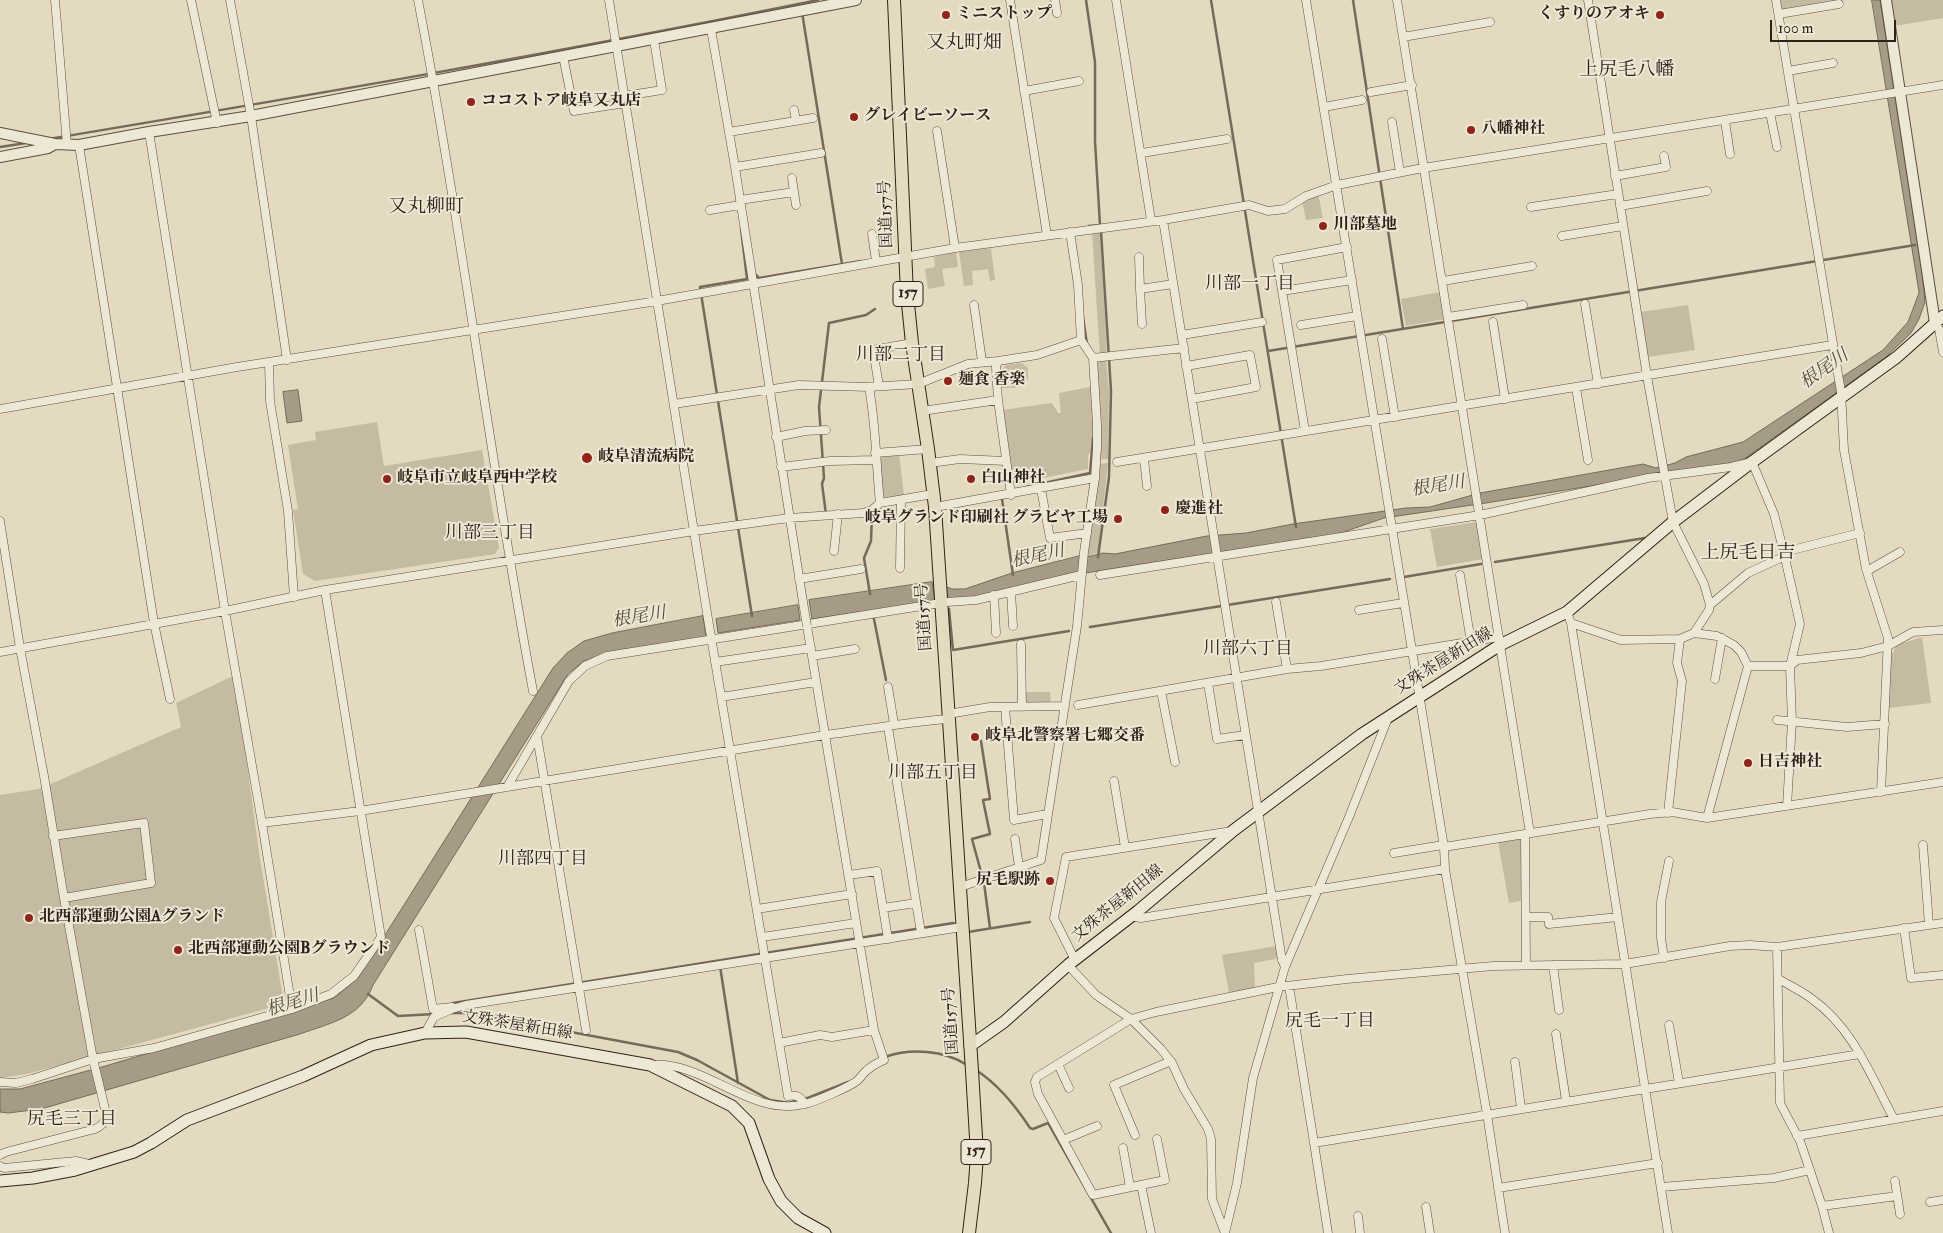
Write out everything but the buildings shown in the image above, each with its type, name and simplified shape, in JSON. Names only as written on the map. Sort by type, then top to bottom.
[{"type":"highway","name":"国道157号","points":[[894,0],[905,258],[912,343],[934,501],[972,1068],[976,1183],[970,1233]]},
{"type":"main road","name":"文殊茶屋新田線","points":[[970,1046],[1004,1022],[1072,963],[1234,830],[1362,734],[1499,641],[1569,618],[1673,522],[1841,394],[1897,357],[1939,320]]},
{"type":"main road","name":"文殊茶屋新田線","points":[[0,1181],[33,1178],[93,1165],[134,1152],[188,1120],[303,1076],[371,1045],[425,1033],[466,1032],[650,1065],[710,1094],[739,1112],[749,1123],[769,1179],[781,1201],[798,1218],[825,1233]]},
{"type":"street","points":[[55,0],[67,145]]},
{"type":"street","points":[[191,0],[217,123]]},
{"type":"street","points":[[230,0],[251,116],[287,360]]},
{"type":"street","points":[[418,0],[434,82],[509,561],[533,691]]},
{"type":"street","points":[[609,0],[708,620],[788,1096],[795,1095],[800,1097],[805,1104]]},
{"type":"street","points":[[0,133],[55,144],[79,145],[149,132],[217,123],[563,56],[616,48],[856,0]]},
{"type":"street","points":[[1010,0],[1047,235]]},
{"type":"street","points":[[1055,0],[1057,14]]},
{"type":"street","points":[[1116,0],[1142,153],[1151,220]]},
{"type":"street","points":[[1306,0],[1347,247],[1390,530],[1412,650],[1444,846],[1445,869],[1463,968],[1505,1233]]},
{"type":"street","points":[[1397,0],[1480,515],[1528,834],[1526,965]]},
{"type":"street","points":[[1588,0],[1647,376],[1673,522],[1704,584],[1710,604]]},
{"type":"street","points":[[1776,0],[1841,394],[1844,450],[1867,571],[1888,638],[1881,792]]},
{"type":"street","points":[[1886,0],[1897,93],[1939,320],[1943,352]]},
{"type":"street","points":[[1779,14],[1839,4]]},
{"type":"street","points":[[1404,37],[1490,22]]},
{"type":"street","points":[[650,1065],[666,1064],[692,1070],[743,1095],[784,1106],[805,1104],[846,1088],[859,1080],[871,1067],[884,1060],[874,1030],[859,943],[798,579],[735,167],[711,29]]},
{"type":"street","points":[[563,56],[574,111],[662,90],[654,40]]},
{"type":"street","points":[[1788,71],[1833,63]]},
{"type":"street","points":[[1024,91],[1079,81]]},
{"type":"street","points":[[1371,92],[1412,84]]},
{"type":"street","points":[[0,409],[187,375],[752,285],[955,248],[1151,220],[1163,220],[1249,205],[1268,211],[1284,209],[1306,196],[1337,185],[1400,172],[1943,85]]},
{"type":"street","points":[[1324,107],[1362,100]]},
{"type":"street","points":[[794,110],[796,121]]},
{"type":"street","points":[[1770,113],[1777,148]]},
{"type":"street","points":[[729,132],[814,118]]},
{"type":"street","points":[[1725,121],[1730,154]]},
{"type":"street","points":[[1392,122],[1400,172]]},
{"type":"street","points":[[937,131],[955,248]]},
{"type":"street","points":[[149,132],[225,611],[292,1009]]},
{"type":"street","points":[[1142,153],[1227,139]]},
{"type":"street","points":[[0,157],[48,148],[55,144]]},
{"type":"street","points":[[79,145],[154,623],[170,699]]},
{"type":"street","points":[[735,167],[821,153]]},
{"type":"street","points":[[1615,176],[1666,167],[1664,156]]},
{"type":"street","points":[[800,157],[801,165]]},
{"type":"street","points":[[792,178],[796,205]]},
{"type":"street","points":[[1620,206],[1707,191]]},
{"type":"street","points":[[710,210],[794,192]]},
{"type":"street","points":[[1531,207],[1618,194]]},
{"type":"street","points":[[1163,220],[1245,735],[1273,896],[1282,960],[1285,967]]},
{"type":"street","points":[[1562,236],[1623,226]]},
{"type":"street","points":[[960,887],[1041,860],[1077,626],[1095,478],[1098,424],[1093,358],[1081,340],[1078,285],[1070,232]]},
{"type":"street","points":[[872,234],[876,261]]},
{"type":"street","points":[[1305,431],[1277,260],[1347,247]]},
{"type":"street","points":[[1139,258],[1142,324]]},
{"type":"street","points":[[1443,281],[1532,266]]},
{"type":"street","points":[[1282,291],[1352,280]]},
{"type":"street","points":[[1140,289],[1173,284]]},
{"type":"street","points":[[1585,304],[1598,384]]},
{"type":"street","points":[[1448,317],[1522,305]]},
{"type":"street","points":[[974,306],[982,361]]},
{"type":"street","points":[[1301,325],[1357,316]]},
{"type":"street","points":[[1182,335],[1262,322]]},
{"type":"street","points":[[1493,322],[1505,399]]},
{"type":"street","points":[[1382,339],[1395,417]]},
{"type":"street","points":[[674,404],[799,385],[869,387],[918,384],[957,367],[982,361],[998,361],[1037,355],[1081,340]]},
{"type":"street","points":[[879,386],[873,350],[912,343]]},
{"type":"street","points":[[1117,462],[1832,345]]},
{"type":"street","points":[[1093,358],[1184,348]]},
{"type":"street","points":[[1186,366],[1250,355],[1256,386],[1192,399]]},
{"type":"street","points":[[998,361],[996,367],[998,400],[1011,495]]},
{"type":"street","points":[[269,362],[270,401],[288,511],[294,597]]},
{"type":"street","points":[[869,387],[875,420],[880,503]]},
{"type":"street","points":[[1576,388],[1588,460]]},
{"type":"street","points":[[922,411],[998,400]]},
{"type":"street","points":[[776,437],[804,431],[826,430]]},
{"type":"street","points":[[781,467],[876,457],[928,449]]},
{"type":"street","points":[[930,463],[960,459],[1006,461]]},
{"type":"street","points":[[1144,459],[1147,486]]},
{"type":"street","points":[[1100,575],[1480,515],[1665,475],[1731,467],[1752,462],[1774,514],[1785,554],[1800,624],[1790,666],[1792,722],[1787,806]]},
{"type":"street","points":[[0,652],[225,611],[325,590],[694,531],[789,518],[863,513],[872,510],[880,503],[901,500],[934,501],[1011,495],[1095,478]]},
{"type":"street","points":[[1041,489],[1050,538],[1087,533]]},
{"type":"street","points":[[900,568],[901,500]]},
{"type":"street","points":[[834,551],[838,514]]},
{"type":"street","points":[[0,521],[20,648],[64,898],[93,1059],[106,1113],[106,1120],[102,1126],[6,1152],[0,1156]]},
{"type":"street","points":[[1694,633],[1710,604],[1748,574],[1785,554],[1860,533]]},
{"type":"street","points":[[1867,571],[1900,552]]},
{"type":"street","points":[[798,579],[861,569]]},
{"type":"street","points":[[1460,575],[1471,642]]},
{"type":"street","points":[[505,788],[569,681],[585,666],[607,656],[712,637],[873,614],[940,595],[967,602],[1082,576]]},
{"type":"street","points":[[0,1082],[16,1083],[32,1079],[93,1059],[154,1048],[292,1009],[331,994],[354,976],[381,937],[325,590]]},
{"type":"street","points":[[1011,592],[1013,626]]},
{"type":"street","points":[[994,595],[996,633]]},
{"type":"street","points":[[1276,602],[1287,669]]},
{"type":"street","points":[[1359,610],[1403,603]]},
{"type":"street","points":[[1569,618],[1621,640],[1680,639],[1694,633],[1706,633],[1722,638],[1741,652],[1748,666],[1707,818]]},
{"type":"street","points":[[1569,618],[1668,1233]]},
{"type":"street","points":[[1748,666],[1790,666],[1797,660],[1861,653],[1888,646],[1913,632],[1943,630]]},
{"type":"street","points":[[1714,679],[1722,638]]},
{"type":"street","points":[[1668,813],[1682,681],[1677,663],[1680,639]]},
{"type":"street","points":[[1078,705],[1287,669],[1321,666],[1471,642],[1499,641]]},
{"type":"street","points":[[1022,644],[1022,707]]},
{"type":"street","points":[[716,662],[811,652],[855,650]]},
{"type":"street","points":[[721,697],[816,682]]},
{"type":"street","points":[[1208,683],[1217,739],[1245,735]]},
{"type":"street","points":[[888,687],[891,726],[921,933]]},
{"type":"street","points":[[1161,691],[1174,762]]},
{"type":"street","points":[[262,823],[360,811],[544,782],[825,735],[948,717],[990,707],[1065,706]]},
{"type":"street","points":[[1004,707],[1014,820],[1047,814]]},
{"type":"street","points":[[1225,1233],[1237,1183],[1253,1078],[1278,987],[1388,716]]},
{"type":"street","points":[[1777,720],[1847,727],[1885,724]]},
{"type":"street","points":[[537,736],[586,1030]]},
{"type":"street","points":[[1114,781],[1125,847]]},
{"type":"street","points":[[1394,853],[1672,812],[1707,818],[1943,782]]},
{"type":"street","points":[[54,836],[144,823],[152,883],[64,898]]},
{"type":"street","points":[[1225,1233],[1212,1199],[1211,1139],[1208,1129],[1171,1061],[1131,1019],[1096,995],[1072,963],[1054,918],[1066,857],[1234,830]]},
{"type":"street","points":[[1014,839],[1019,867]]},
{"type":"street","points":[[1923,845],[1929,924]]},
{"type":"street","points":[[1664,958],[1661,902],[1669,861]]},
{"type":"street","points":[[1131,916],[1141,918],[1445,869]]},
{"type":"street","points":[[849,875],[877,871],[888,938]]},
{"type":"street","points":[[757,909],[852,894]]},
{"type":"street","points":[[883,908],[916,903]]},
{"type":"street","points":[[1527,917],[1548,917],[1549,924],[1618,917]]},
{"type":"street","points":[[762,937],[856,923]]},
{"type":"street","points":[[1156,1139],[1166,1180],[1093,1195],[1038,1094],[1035,1082],[1037,1077],[1131,1019],[1156,1012],[1278,987],[1463,968],[1625,964],[1730,946],[1777,947],[1943,923]]},
{"type":"street","points":[[1904,928],[1911,978],[1943,975]]},
{"type":"street","points":[[418,930],[433,1009],[579,988],[921,933],[962,930]]},
{"type":"street","points":[[1777,947],[1780,1103],[1797,1136],[1810,1170],[1829,1233]]},
{"type":"street","points":[[1552,965],[1559,1010]]},
{"type":"street","points":[[1779,979],[1812,999],[1840,1024],[1860,1054],[1894,1119]]},
{"type":"street","points":[[1289,986],[1328,1233]]},
{"type":"street","points":[[425,1033],[434,1017],[466,1005]]},
{"type":"street","points":[[1670,1025],[1679,1083]]},
{"type":"street","points":[[779,1043],[820,1035],[832,1037],[874,1030]]},
{"type":"street","points":[[1556,1034],[1566,1101]]},
{"type":"street","points":[[1314,1143],[1860,1054]]},
{"type":"street","points":[[1135,1134],[1114,1085],[1171,1061]]},
{"type":"street","points":[[1515,1062],[1521,1108]]},
{"type":"street","points":[[1058,1064],[1069,1088]]},
{"type":"street","points":[[1797,1136],[1943,1112]]},
{"type":"street","points":[[1063,1140],[1097,1126]]},
{"type":"street","points":[[1123,1148],[1130,1187]]},
{"type":"street","points":[[0,1166],[4,1168],[76,1162],[93,1165]]},
{"type":"street","points":[[1498,1188],[1658,1163]]},
{"type":"street","points":[[1661,1187],[1774,1178],[1810,1170]]},
{"type":"street","points":[[1895,1181],[1900,1214]]},
{"type":"street","points":[[1141,1185],[1151,1233]]},
{"type":"street","points":[[1822,1206],[1897,1196]]},
{"type":"street","points":[[1930,1202],[1943,1200]]},
{"type":"street","points":[[1426,1207],[1430,1233]]},
{"type":"street","points":[[1358,1216],[1360,1233]]},
{"type":"shaded area","points":[[1780,0],[1847,0],[1782,10]]},
{"type":"shaded area","points":[[1872,0],[1880,0],[1922,271],[1925,302],[1919,319],[1911,333],[1886,357],[1747,457],[1737,462],[1384,518],[1338,534],[1085,573],[1087,557],[1103,553],[1115,554],[1207,536],[1246,533],[1293,524],[1406,508],[1430,507],[1480,493],[1643,464],[1656,468],[1675,463],[1686,457],[1743,442],[1883,350],[1908,322],[1919,293]]},
{"type":"shaded area","points":[[1890,0],[1943,0],[1943,18],[1894,26]]},
{"type":"shaded area","points":[[1318,193],[1323,218],[1306,220],[1302,201]]},
{"type":"shaded area","points":[[1100,230],[1107,356],[1100,357],[1092,232]]},
{"type":"shaded area","points":[[991,248],[995,280],[990,281],[988,269],[972,271],[973,285],[964,286],[959,252]]},
{"type":"shaded area","points":[[956,252],[958,267],[942,269],[945,286],[928,289],[925,269],[935,267],[934,257]]},
{"type":"shaded area","points":[[1440,292],[1445,319],[1406,326],[1401,299]]},
{"type":"shaded area","points":[[1688,305],[1695,350],[1648,357],[1641,312]]},
{"type":"shaded area","points":[[1106,358],[1109,392],[1108,459],[1099,459],[1095,360]]},
{"type":"shaded area","points":[[1022,363],[1028,368],[1028,380],[1015,388],[1002,388],[1002,370],[1006,365]]},
{"type":"shaded area","points":[[1095,386],[1095,453],[1088,454],[1088,469],[1013,484],[1002,410],[1052,403],[1058,413],[1061,413],[1059,393]]},
{"type":"shaded area","points":[[298,390],[302,421],[287,423],[283,392]]},
{"type":"shaded area","points":[[377,422],[384,466],[482,450],[499,547],[495,554],[315,581],[303,574],[293,510],[298,509],[288,445],[316,440],[315,432]]},
{"type":"shaded area","points":[[899,454],[904,495],[883,498],[878,455]]},
{"type":"shaded area","points":[[1108,463],[1098,552],[1086,557],[1099,464]]},
{"type":"shaded area","points":[[1477,522],[1483,559],[1437,567],[1430,529]]},
{"type":"shaded area","points":[[1080,556],[1079,573],[976,598],[947,600],[945,586],[952,589],[965,589],[1012,573]]},
{"type":"shaded area","points":[[932,582],[935,601],[812,619],[809,600]]},
{"type":"shaded area","points":[[798,605],[800,620],[718,633],[716,619]]},
{"type":"shaded area","points":[[703,616],[706,637],[609,652],[584,661],[568,674],[373,985],[368,996],[353,1012],[343,1018],[300,1034],[41,1109],[8,1113],[0,1112],[0,1089],[20,1089],[102,1067],[334,998],[358,978],[553,668],[567,653],[584,641],[612,633]]},
{"type":"shaded area","points":[[1922,637],[1931,703],[1888,708],[1891,656],[1897,645]]},
{"type":"shaded area","points":[[235,675],[259,853],[284,1004],[27,1074],[0,1078],[0,795],[39,789],[181,727],[176,703]]},
{"type":"shaded area","points":[[1023,692],[1050,692],[1051,706],[1023,707]]},
{"type":"shaded area","points":[[1522,839],[1522,901],[1509,903],[1498,842]]},
{"type":"shaded area","points":[[1277,946],[1280,958],[1254,963],[1255,988],[1229,993],[1222,955]]},
{"type":"waterway","points":[[49,139],[434,73],[818,0]]},
{"type":"waterway","points":[[1086,0],[1095,62],[1095,141],[1100,225]]},
{"type":"waterway","points":[[1211,0],[1296,527]]},
{"type":"waterway","points":[[1353,0],[1403,329]]},
{"type":"waterway","points":[[802,12],[842,264]]},
{"type":"waterway","points":[[0,147],[26,143]]},
{"type":"waterway","points":[[1089,226],[1100,225]]},
{"type":"waterway","points":[[741,228],[747,279],[700,287],[752,616]]},
{"type":"waterway","points":[[1098,557],[1109,477],[1111,391],[1101,231]]},
{"type":"waterway","points":[[1268,351],[1915,245]]},
{"type":"waterway","points":[[755,274],[759,278],[861,261]]},
{"type":"waterway","points":[[826,514],[822,484],[824,478],[819,407],[829,323],[866,315],[875,309]]},
{"type":"waterway","points":[[1082,311],[1087,344]]},
{"type":"waterway","points":[[1026,487],[1090,473],[1093,439]]},
{"type":"waterway","name":"根尾川","points":[[1002,499],[1013,575]]},
{"type":"waterway","points":[[870,594],[864,558],[871,541],[872,512]]},
{"type":"waterway","points":[[1495,562],[1645,538]]},
{"type":"waterway","points":[[1404,577],[1481,564]]},
{"type":"waterway","points":[[1090,627],[1390,579]]},
{"type":"waterway","points":[[949,609],[953,650],[1069,631]]},
{"type":"waterway","points":[[873,614],[886,680]]},
{"type":"waterway","points":[[981,741],[990,799],[983,800],[990,834],[972,839],[984,883],[990,928]]},
{"type":"waterway","points":[[968,932],[1030,922]]},
{"type":"waterway","points":[[453,1005],[453,1003],[953,923],[957,926]]},
{"type":"waterway","points":[[720,966],[738,1083]]},
{"type":"waterway","points":[[368,994],[398,1016],[435,1014]]},
{"type":"waterway","points":[[451,1013],[469,1013],[678,1052],[697,1060],[770,1100],[789,1103],[799,1100]]},
{"type":"waterway","points":[[885,1057],[906,1052],[927,1052],[948,1056],[967,1065]]},
{"type":"waterway","points":[[976,1070],[1006,1096],[1030,1128],[1033,1129],[1048,1123],[1111,1233]]},
{"type":"waterway","points":[[805,1099],[848,1082]]},
{"type":"place","name":"ミニストップ","points":[[946,15]]},
{"type":"place","name":"くすりのアオキ","points":[[1660,15]]},
{"type":"place","name":"ココストア岐阜又丸店","points":[[471,102]]},
{"type":"place","name":"グレイビーソース","points":[[854,117]]},
{"type":"place","name":"八幡神社","points":[[1471,130]]},
{"type":"place","name":"川部墓地","points":[[1323,226]]},
{"type":"place","name":"麺食 香楽","points":[[948,381]]},
{"type":"place","name":"岐阜清流病院","points":[[587,458]]},
{"type":"place","name":"岐阜市立岐阜西中学校","points":[[387,479]]},
{"type":"place","name":"白山神社","points":[[971,479]]},
{"type":"place","name":"慶進社","points":[[1165,510]]},
{"type":"place","name":"岐阜グランド印刷社 グラビヤ工場","points":[[1118,519]]},
{"type":"place","name":"岐阜北警察署七郷交番","points":[[975,737]]},
{"type":"place","name":"日吉神社","points":[[1748,763]]},
{"type":"place","name":"尻毛駅跡","points":[[1050,881]]},
{"type":"place","name":"北西部運動公園Aグランド","points":[[29,918]]},
{"type":"place","name":"北西部運動公園Bグラウンド","points":[[178,950]]},
{"type":"district","name":"又丸町畑","points":[[964,44]]},
{"type":"district","name":"上尻毛八幡","points":[[1627,71]]},
{"type":"district","name":"又丸柳町","points":[[426,208]]},
{"type":"district","name":"川部一丁目","points":[[1250,285]]},
{"type":"district","name":"川部二丁目","points":[[901,356]]},
{"type":"district","name":"川部三丁目","points":[[490,534]]},
{"type":"district","name":"上尻毛日吉","points":[[1748,554]]},
{"type":"district","name":"川部六丁目","points":[[1248,650]]},
{"type":"district","name":"川部五丁目","points":[[933,774]]},
{"type":"district","name":"川部四丁目","points":[[543,860]]},
{"type":"district","name":"尻毛一丁目","points":[[1330,1022]]},
{"type":"district","name":"尻毛三丁目","points":[[72,1120]]}]
